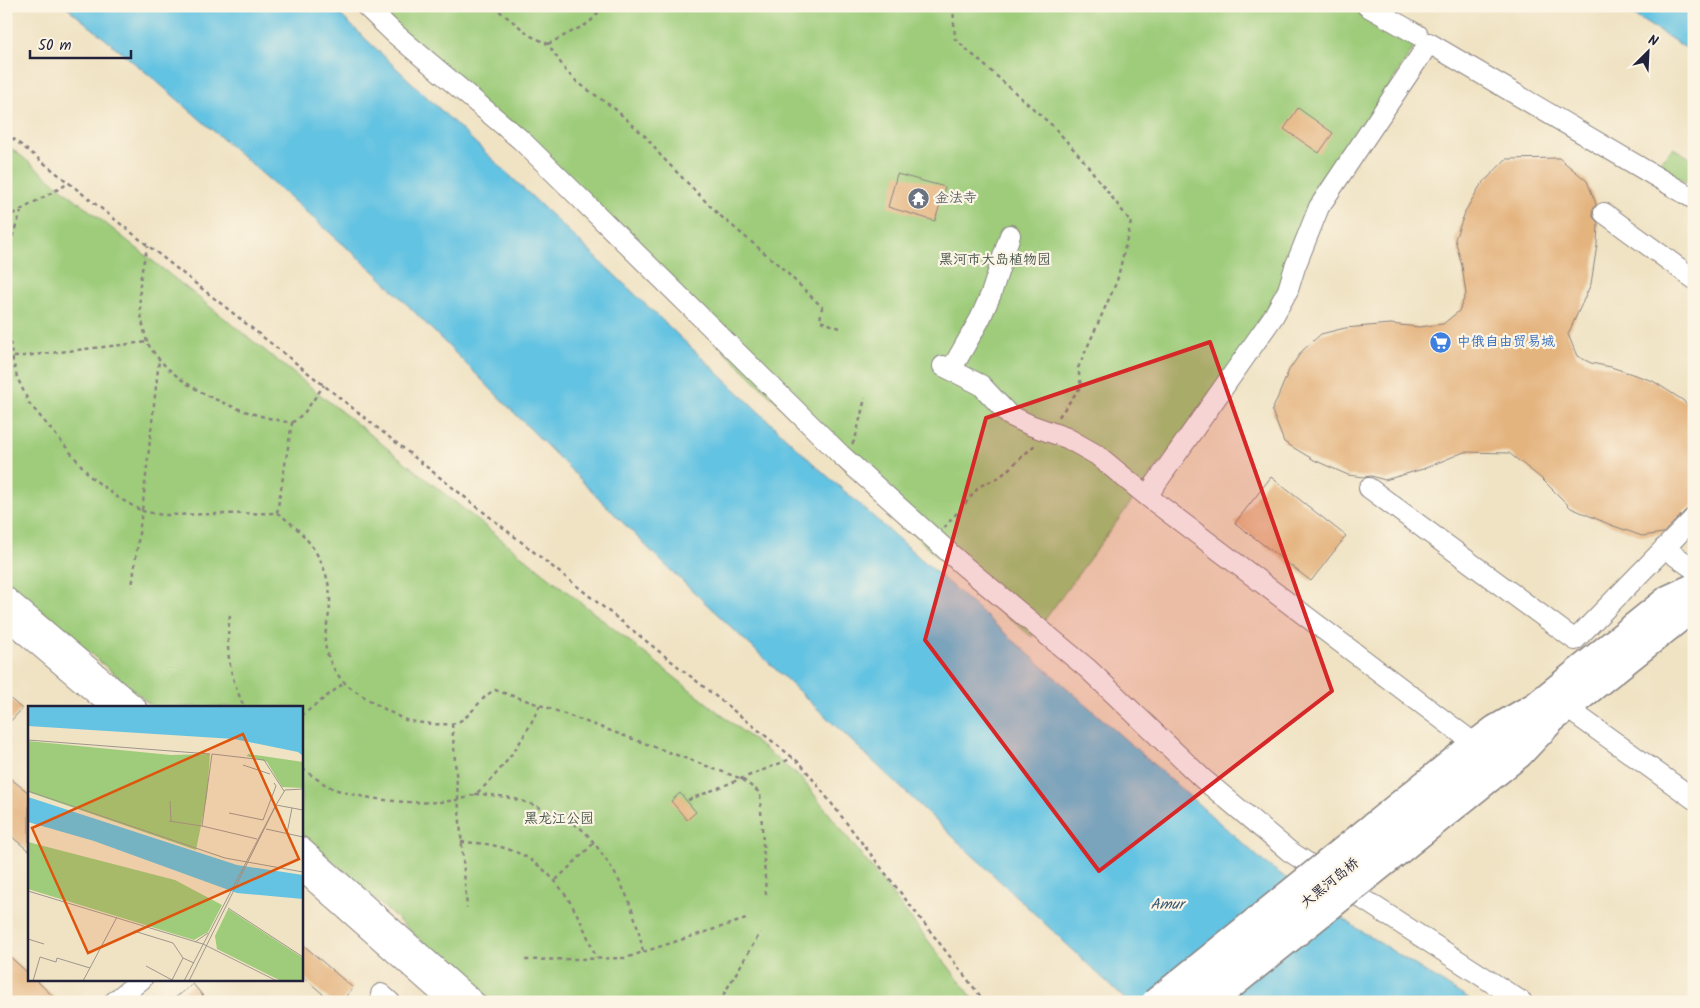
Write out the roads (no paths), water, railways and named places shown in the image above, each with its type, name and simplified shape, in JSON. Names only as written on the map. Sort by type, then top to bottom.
[{"type":"main road","points":[[1476,760],[1520,755],[1552,711],[1611,644],[1668,598],[1694,586]]},
{"type":"main road","points":[[1154,1002],[1476,760],[1507,742],[1552,711],[1684,616],[1694,601]]},
{"type":"main road","points":[[1212,1002],[1476,760],[1495,728],[1552,711]]},
{"type":"main road","name":"大黑河岛桥","points":[[1182,1002],[1476,760]]},
{"type":"street","points":[[366,6],[394,33],[521,140],[841,455],[935,541],[1088,669],[1203,778],[1289,851],[1522,1002]]},
{"type":"street","points":[[1367,6],[1418,35]]},
{"type":"street","points":[[1147,496],[1273,317],[1288,290],[1319,207],[1429,43],[1694,198]]},
{"type":"street","points":[[1604,213],[1694,279]]},
{"type":"street","points":[[1010,235],[991,294],[980,319],[947,368],[981,385],[1009,416],[1067,438],[1096,455],[1476,760]]},
{"type":"street","points":[[1369,488],[1575,640],[1694,518]]},
{"type":"street","points":[[1664,548],[1694,569]]},
{"type":"street","points":[[6,596],[135,706]]},
{"type":"street","points":[[6,618],[110,706]]},
{"type":"street","points":[[1588,626],[1611,644]]},
{"type":"street","points":[[1552,711],[1693,798]]},
{"type":"street","points":[[303,856],[450,1002]]},
{"type":"street","points":[[303,856],[474,1002]]},
{"type":"street","points":[[114,1002],[141,980]]},
{"type":"water","name":"Amur","points":[[65,6],[331,6],[816,466],[1265,863],[1358,929],[1473,1002],[1128,1002],[661,561],[376,273],[154,79]]},
{"type":"water","points":[[1619,6],[1694,6],[1694,53]]},
{"type":"place","name":"金法寺","points":[[919,198]]},
{"type":"place","name":"中俄自由贸易城","points":[[1441,342]]},
{"type":"park label","name":"黑河市大岛植物园","points":[[995,260]]},
{"type":"park label","name":"黑龙江公园","points":[[559,819]]}]
